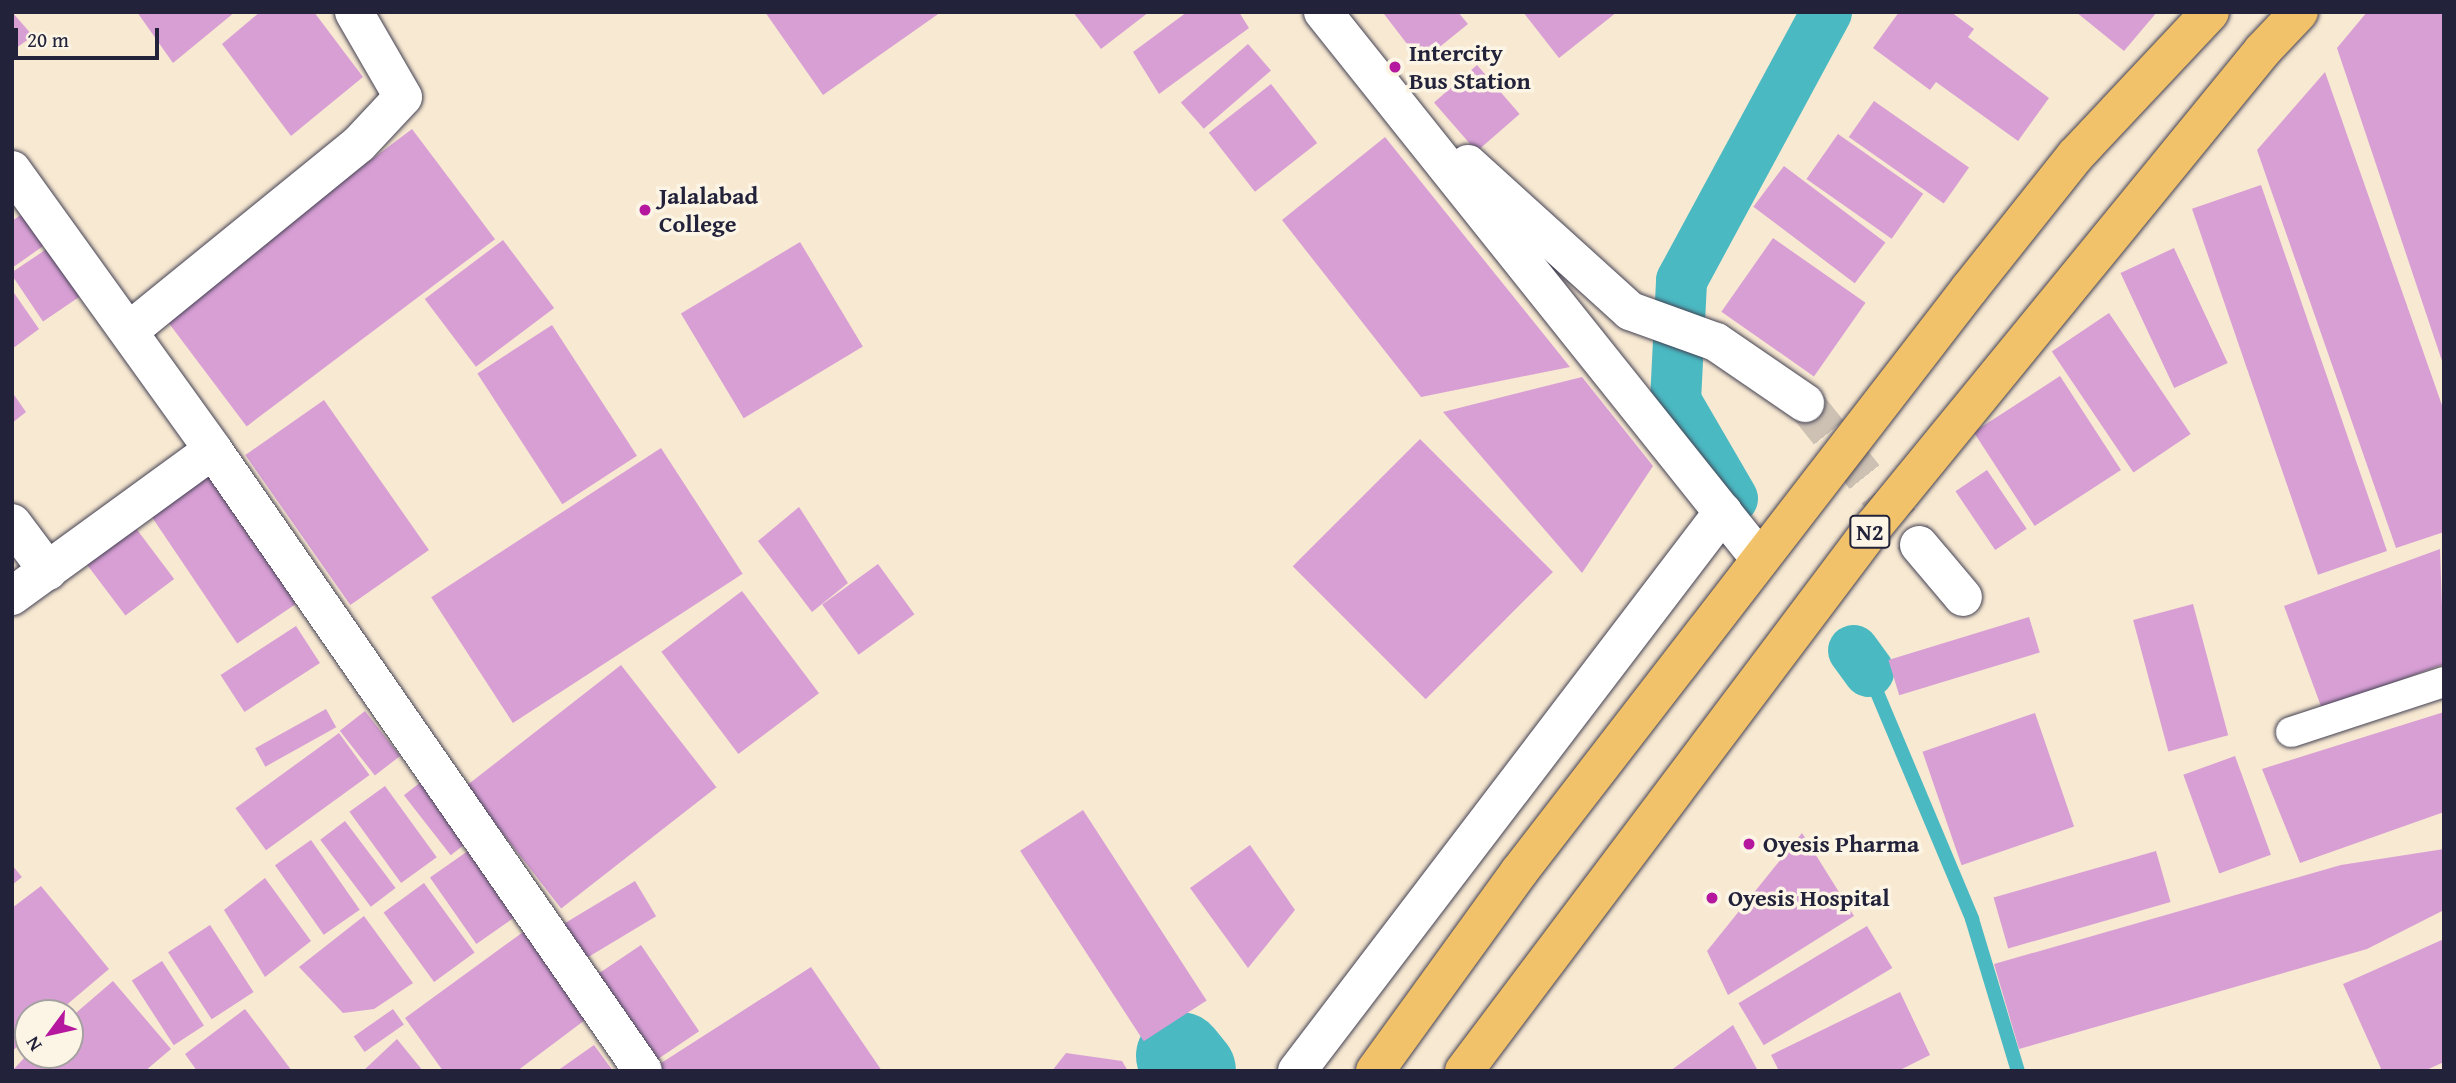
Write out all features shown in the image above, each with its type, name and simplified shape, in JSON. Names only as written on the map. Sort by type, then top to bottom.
[{"type":"highway","points":[[1375,1071],[1519,872],[2076,156],[2210,12]]},
{"type":"highway","name":"N2","points":[[1464,1071],[1874,526],[2263,50],[2300,12]]},
{"type":"street","points":[[129,331],[359,145],[403,97],[354,12]]},
{"type":"street","points":[[1322,12],[1760,559]]},
{"type":"street","points":[[1347,12],[1447,146],[1630,311],[1716,342],[1805,403]]},
{"type":"street","points":[[12,170],[213,450],[643,1071]]},
{"type":"street","points":[[12,596],[213,450]]},
{"type":"street","points":[[1297,1071],[1723,512]]},
{"type":"street","points":[[12,523],[48,570]]},
{"type":"street","points":[[1919,545],[1963,597]]},
{"type":"lane","points":[[2291,732],[2444,682]]},
{"type":"building","points":[[12,12],[33,36],[12,51]]},
{"type":"building","points":[[137,12],[235,12],[173,63]]},
{"type":"building","points":[[260,12],[314,12],[363,77],[291,136],[222,44]]},
{"type":"building","points":[[765,12],[941,12],[823,95]]},
{"type":"building","points":[[1073,12],[1149,12],[1101,49]]},
{"type":"building","points":[[1187,12],[1239,12],[1249,28],[1159,94],[1133,52]]},
{"type":"building","points":[[1458,12],[1468,24],[1421,62],[1384,14]]},
{"type":"building","points":[[1523,12],[1617,12],[1559,58]]},
{"type":"building","points":[[1899,12],[1951,12],[1974,29],[1968,37],[2049,98],[2018,141],[1936,82],[1930,90],[1873,48]]},
{"type":"building","points":[[2076,12],[2157,12],[2124,51]]},
{"type":"building","points":[[2367,12],[2444,12],[2444,367],[2337,48]]},
{"type":"building","points":[[1248,44],[1271,70],[1204,129],[1181,102]]},
{"type":"building","points":[[1477,65],[1520,114],[1477,151],[1434,102]]},
{"type":"building","points":[[2325,72],[2444,411],[2444,532],[2396,548],[2257,150]]},
{"type":"building","points":[[1271,84],[1317,143],[1255,192],[1209,133]]},
{"type":"building","points":[[1874,101],[1969,168],[1944,204],[1849,137]]},
{"type":"building","points":[[412,129],[495,239],[247,426],[164,316]]},
{"type":"building","points":[[1838,134],[1923,194],[1892,239],[1806,179]]},
{"type":"building","points":[[1385,137],[1570,367],[1421,397],[1282,220]]},
{"type":"building","points":[[1784,166],[1885,242],[1855,283],[1753,207]]},
{"type":"building","points":[[2261,185],[2387,551],[2318,575],[2192,209]]},
{"type":"building","points":[[34,206],[56,237],[12,268],[12,221]]},
{"type":"building","points":[[1773,238],[1866,303],[1814,377],[1721,312]]},
{"type":"building","points":[[503,240],[554,308],[476,367],[425,299]]},
{"type":"building","points":[[57,242],[89,290],[43,321],[12,272]]},
{"type":"building","points":[[800,242],[863,347],[744,418],[681,314]]},
{"type":"building","points":[[2174,248],[2228,363],[2174,388],[2121,273]]},
{"type":"building","points":[[12,290],[39,329],[12,349]]},
{"type":"building","points":[[2109,313],[2191,434],[2133,473],[2052,352]]},
{"type":"building","points":[[552,325],[637,456],[562,504],[477,373]]},
{"type":"building","points":[[2060,376],[2121,470],[2035,526],[1974,432]]},
{"type":"building","points":[[1582,377],[1653,466],[1582,573],[1443,412]]},
{"type":"building","points":[[12,392],[26,412],[12,423]]},
{"type":"building","points":[[324,400],[429,550],[350,605],[245,455]]},
{"type":"building","points":[[1420,439],[1553,572],[1426,699],[1293,566]]},
{"type":"building","points":[[661,448],[743,574],[513,723],[431,597]]},
{"type":"building","points":[[211,467],[301,600],[237,644],[147,510]]},
{"type":"building","points":[[1987,470],[2027,529],[1995,550],[1955,491]]},
{"type":"building","points":[[799,507],[848,583],[812,612],[758,541]]},
{"type":"building","points":[[132,523],[174,579],[125,616],[83,560]]},
{"type":"building","points":[[2440,549],[2444,664],[2322,709],[2284,606]]},
{"type":"building","points":[[878,564],[914,614],[859,655],[822,605]]},
{"type":"building","points":[[742,591],[819,693],[738,754],[661,652]]},
{"type":"building","points":[[2193,604],[2228,735],[2168,751],[2133,620]]},
{"type":"building","points":[[2029,617],[2040,652],[1899,695],[1888,660]]},
{"type":"building","points":[[296,626],[320,663],[244,712],[221,675]]},
{"type":"building","points":[[621,665],[716,787],[561,908],[466,786]]},
{"type":"building","points":[[326,709],[336,727],[265,767],[255,748]]},
{"type":"building","points":[[365,711],[400,756],[375,776],[340,731]]},
{"type":"building","points":[[2444,712],[2444,812],[2300,863],[2262,769]]},
{"type":"building","points":[[2035,713],[2074,826],[1962,865],[1922,752]]},
{"type":"building","points":[[339,733],[370,775],[266,850],[235,808]]},
{"type":"building","points":[[2235,756],[2271,855],[2219,873],[2183,775]]},
{"type":"building","points":[[426,778],[473,838],[451,855],[404,795]]},
{"type":"building","points":[[385,786],[437,857],[401,883],[349,812]]},
{"type":"building","points":[[1083,810],[1207,1000],[1144,1041],[1020,851]]},
{"type":"building","points":[[345,821],[396,888],[371,907],[320,840]]},
{"type":"building","points":[[1802,833],[1854,916],[1728,995],[1707,951]]},
{"type":"building","points":[[311,840],[360,910],[324,935],[275,865]]},
{"type":"building","points":[[1250,845],[1295,910],[1248,968],[1190,888]]},
{"type":"building","points":[[475,846],[521,912],[476,944],[430,878]]},
{"type":"building","points":[[2444,849],[2444,910],[2367,949],[2019,1049],[1994,964],[2341,865]]},
{"type":"building","points":[[2156,851],[2171,902],[2008,949],[1994,898]]},
{"type":"building","points":[[12,865],[22,877],[12,885]]},
{"type":"building","points":[[265,878],[311,941],[265,977],[224,910]]},
{"type":"building","points":[[635,881],[656,916],[585,959],[564,924]]},
{"type":"building","points":[[424,883],[475,953],[434,982],[384,912]]},
{"type":"building","points":[[41,886],[109,969],[74,999],[14,999],[12,1051],[12,908]]},
{"type":"building","points":[[364,916],[413,983],[374,1009],[343,1013],[299,967]]},
{"type":"building","points":[[210,925],[254,992],[212,1019],[168,952]]},
{"type":"building","points":[[1867,926],[1892,968],[1764,1045],[1738,1003]]},
{"type":"building","points":[[530,927],[593,1014],[517,1071],[443,1071],[405,1018]]},
{"type":"building","points":[[2444,939],[2444,1062],[2424,1071],[2382,1071],[2343,984]]},
{"type":"building","points":[[641,945],[699,1031],[656,1060],[598,974]]},
{"type":"building","points":[[162,961],[204,1026],[174,1045],[132,981]]},
{"type":"building","points":[[811,967],[882,1071],[662,1071],[658,1065]]},
{"type":"building","points":[[113,981],[171,1049],[145,1071],[12,1071],[84,1069],[84,1006]]},
{"type":"building","points":[[1900,992],[1930,1055],[1898,1071],[1779,1071],[1771,1055]]},
{"type":"building","points":[[245,1009],[292,1071],[197,1071],[185,1054]]},
{"type":"building","points":[[393,1009],[404,1025],[365,1052],[354,1037]]},
{"type":"building","points":[[1733,1025],[1758,1071],[1670,1071]]},
{"type":"building","points":[[397,1039],[423,1071],[363,1071]]},
{"type":"building","points":[[594,1045],[613,1071],[557,1071]]},
{"type":"building","points":[[1066,1053],[1122,1061],[1128,1071],[1052,1071]]},
{"type":"waterway","points":[[1732,498],[1675,400],[1681,280],[1826,12]]},
{"type":"waterway","points":[[1853,650],[1868,671]]},
{"type":"waterway","points":[[1868,671],[1972,919],[2018,1071]]},
{"type":"waterway","points":[[1180,1056],[1192,1071]]},
{"type":"tunnel","points":[[1805,403],[1919,545]]},
{"type":"place","name":"Intercity Bus Station","points":[[1395,67]]},
{"type":"place","name":"Jalalabad College","points":[[645,210]]},
{"type":"place","name":"Oyesis Pharma","points":[[1749,844]]},
{"type":"place","name":"Oyesis Hospital","points":[[1712,898]]}]
